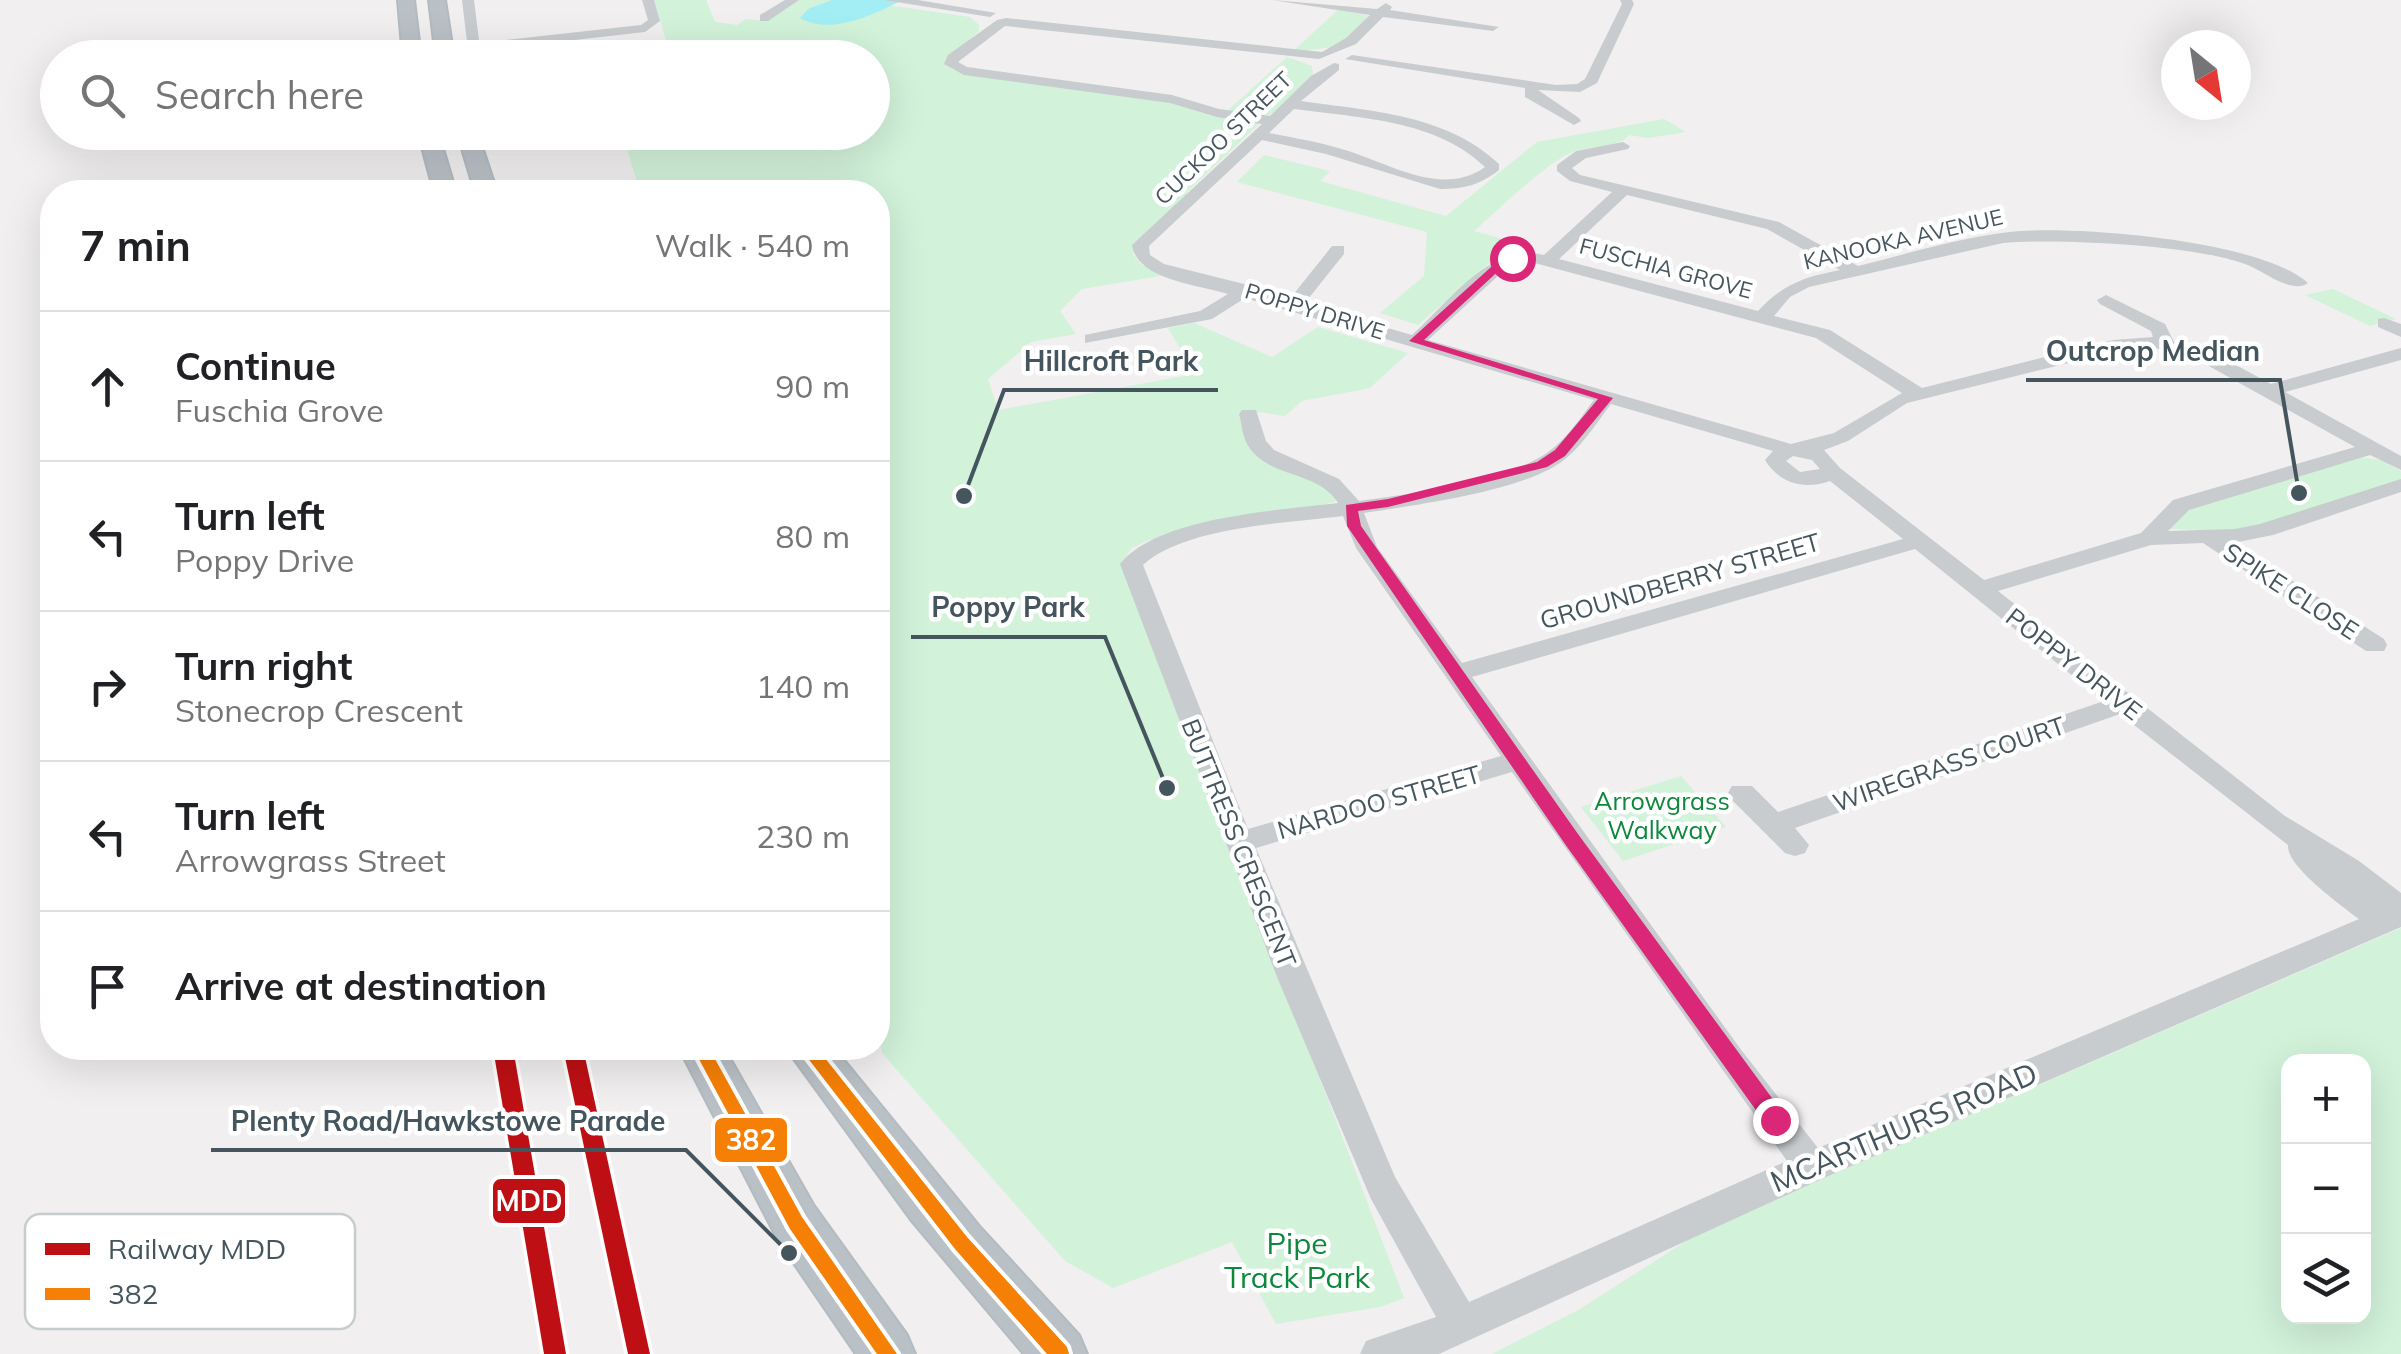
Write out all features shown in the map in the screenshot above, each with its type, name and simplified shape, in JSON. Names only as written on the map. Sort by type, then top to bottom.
[{"type":"highway","points":[[406,0],[410,40]]},
{"type":"highway","points":[[436,0],[442,40]]},
{"type":"highway","points":[[433,150],[442,180]]},
{"type":"highway","points":[[473,150],[482,180]]},
{"type":"highway","points":[[707,1060],[796,1224],[888,1354]]},
{"type":"highway","points":[[817,1060],[923,1200],[991,1282],[1060,1354]]},
{"type":"street","points":[[468,0],[472,40]]},
{"type":"street","points":[[536,40],[645,28],[654,21],[648,0]]},
{"type":"street","points":[[764,18],[793,0]]},
{"type":"street","points":[[890,0],[1330,62],[1580,88],[1589,85],[1621,4]]},
{"type":"street","points":[[1278,0],[1493,27]]},
{"type":"street","name":"CUCKOO STREET","points":[[1149,256],[1160,230],[1393,0]]},
{"type":"street","points":[[999,18],[958,57],[956,69],[1172,98],[1217,113],[1272,121]]},
{"type":"street","points":[[1330,62],[1350,41]]},
{"type":"street","points":[[1536,86],[1530,94],[1574,121]]},
{"type":"street","points":[[1258,135],[1336,151],[1398,173],[1443,182],[1475,181],[1494,167],[1463,144],[1418,125],[1290,104]]},
{"type":"street","points":[[1623,146],[1581,154],[1562,166],[1575,178],[1784,229],[1855,270]]},
{"type":"street","points":[[1549,260],[1624,190]]},
{"type":"street","name":"KANOOKA AVENUE","points":[[1763,317],[1792,288],[1855,270],[2034,235],[2212,249],[2306,282],[2278,284]]},
{"type":"street","points":[[1294,305],[1338,250]]},
{"type":"street","name":"POPPY DRIVE","points":[[1149,256],[1158,268],[1246,290],[1790,454]]},
{"type":"street","name":"FUSCHIA GROVE","points":[[1416,341],[1504,261],[1528,256],[1835,339],[1918,394]]},
{"type":"street","points":[[1089,338],[1206,316],[1246,290]]},
{"type":"street","points":[[2106,300],[2153,324],[2164,340]]},
{"type":"street","points":[[1790,454],[1841,436],[1886,406],[1918,394],[2113,346],[2164,340],[2214,361],[2401,464]]},
{"type":"street","points":[[2268,391],[2401,354]]},
{"type":"street","points":[[1350,508],[1388,503],[1542,464],[1560,453],[1606,398]]},
{"type":"street","points":[[1249,414],[1254,437],[1266,452],[1292,469],[1330,483],[1347,498],[1358,535],[1720,1046],[1812,1167]]},
{"type":"street","points":[[1824,471],[1841,436]]},
{"type":"street","points":[[2149,538],[2161,527],[2166,514],[2181,504],[2373,448]]},
{"type":"street","points":[[1790,454],[1785,473],[1824,471]]},
{"type":"street","points":[[1790,454],[1824,471]]},
{"type":"street","name":"POPPY DRIVE","points":[[1824,471],[1920,540],[2275,823],[2328,878],[2395,915]]},
{"type":"street","points":[[1980,589],[2149,538],[2265,530],[2401,486]]},
{"type":"street","name":"BUTTRESS CRESCENT","points":[[1350,508],[1301,512],[1155,545],[1137,554],[1131,564],[1292,977],[1383,1188],[1461,1325]]},
{"type":"street","name":"SPIKE CLOSE","points":[[2207,536],[2376,645]]},
{"type":"street","name":"GROUNDBERRY STREET","points":[[1456,674],[1920,540]]},
{"type":"street","name":"WIREGRASS COURT","points":[[1774,824],[2124,704]]},
{"type":"street","name":"NARDOO STREET","points":[[1241,842],[1518,762]]},
{"type":"street","points":[[1742,794],[1795,845]]},
{"type":"street","name":"MCARTHURS ROAD","points":[[1397,1352],[1812,1167],[2395,915]]},
{"type":"green space","name":"Pipe Track Park","points":[[654,0],[706,0],[715,22],[737,25],[746,19],[766,21],[796,0],[852,0],[970,17],[979,25],[979,31],[946,62],[953,70],[1172,101],[1260,123],[1187,192],[1188,196],[1135,242],[1133,254],[1142,265],[1166,275],[1082,289],[1060,311],[1076,334],[1031,342],[988,379],[998,410],[1195,374],[1168,328],[1194,323],[1272,357],[1318,327],[1408,353],[1370,388],[1302,401],[1285,416],[1258,412],[1242,416],[1245,429],[1338,498],[1335,502],[1149,540],[1132,548],[1122,562],[1404,1298],[1380,1307],[1276,1324],[1232,1242],[1113,1288],[1065,1261],[888,1060],[890,180],[636,180],[627,150],[890,150],[890,40],[666,40]]},
{"type":"green space","points":[[1339,9],[1369,16],[1338,46],[1291,53]]},
{"type":"green space","points":[[1287,57],[1312,66],[1313,75],[1274,112],[1267,116],[1226,112]]},
{"type":"green space","points":[[1664,119],[1686,132],[1648,138],[1629,135],[1618,142],[1572,152],[1536,176],[1474,231],[1514,242],[1418,325],[1380,313],[1424,276],[1427,232],[1237,182],[1264,155],[1330,171],[1320,181],[1446,216],[1537,142]]},
{"type":"green space","points":[[2333,289],[2396,319],[2370,326],[2305,295]]},
{"type":"green space","points":[[2359,457],[2380,460],[2401,471],[2401,481],[2240,531],[2170,529],[2182,512]]},
{"type":"green space","name":"Arrowgrass Walkway","points":[[1681,776],[1726,827],[1623,861],[1581,807]]},
{"type":"green space","points":[[2401,928],[2401,1354],[1492,1354],[1580,1309],[1702,1231]]},
{"type":"water","points":[[832,0],[903,0],[839,24],[812,23],[800,18],[808,9]]},
{"type":"rail line","name":"MDD","points":[[505,1060],[555,1354]]},
{"type":"rail line","name":"MDD","points":[[576,1060],[639,1354]]},
{"type":"transit line","name":"382","points":[[708,1060],[796,1223],[888,1354]]},
{"type":"transit line","name":"382","points":[[817,1060],[961,1243],[1060,1354]]},
{"type":"place","name":"Outcrop Median","points":[[2299,493]]},
{"type":"place","name":"Hillcroft Park","points":[[964,496]]},
{"type":"place","name":"Poppy Park","points":[[1167,788]]},
{"type":"place","name":"Plenty Road/Hawkstowe Parade","points":[[789,1253]]},
{"type":"route","points":[[1512,258],[1416,341],[1606,398],[1551,460],[1529,470],[1388,503],[1350,508],[1354,526],[1572,839],[1775,1120]]}]
